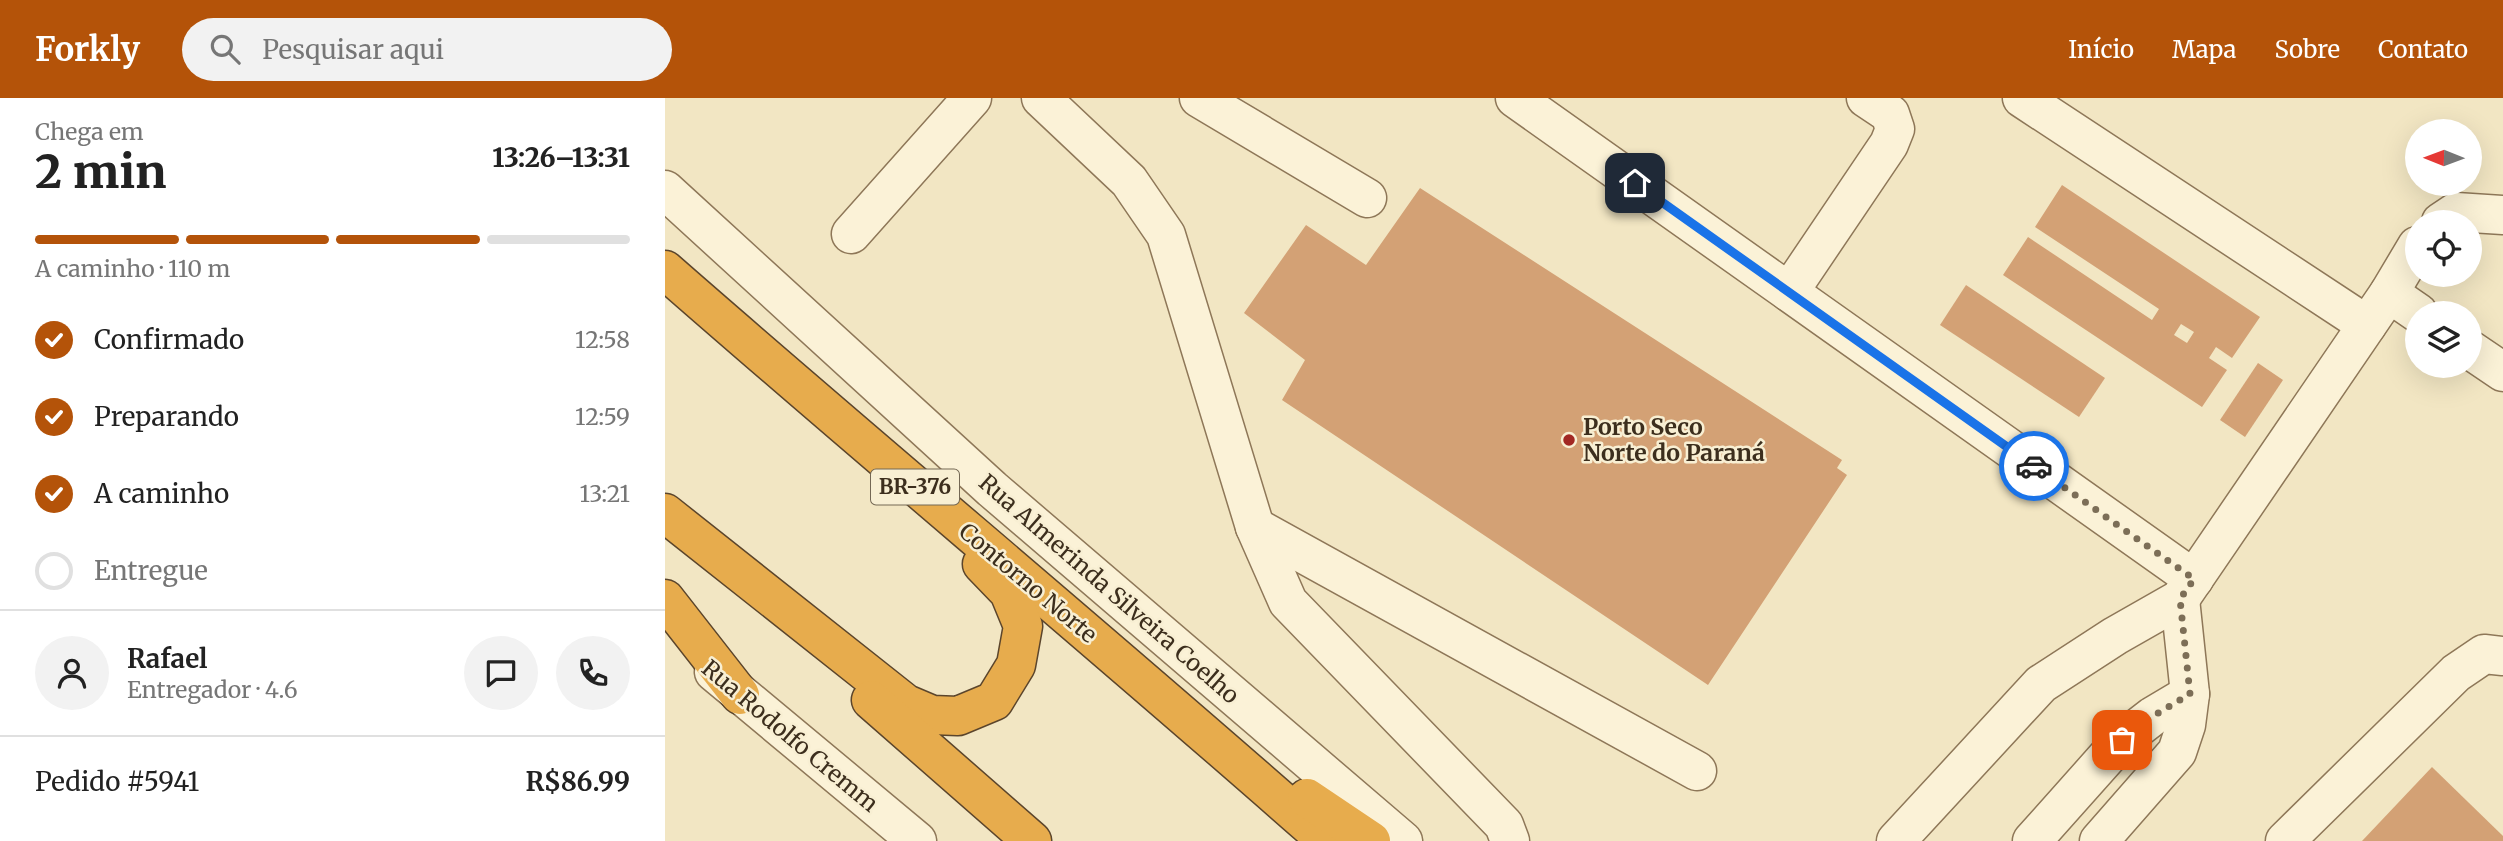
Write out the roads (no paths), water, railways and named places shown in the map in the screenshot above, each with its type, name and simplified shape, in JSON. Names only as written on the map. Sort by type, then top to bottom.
[{"type":"highway","name":"Contorno Norte","points":[[665,270],[871,450],[1168,700],[1327,841]]},
{"type":"highway","points":[[665,515],[906,704],[932,715],[958,716],[994,702],[1016,665],[1023,626],[1009,592],[915,499],[871,450]]},
{"type":"highway","points":[[665,515],[1032,841]]},
{"type":"highway","points":[[665,598],[740,695]]},
{"type":"highway","points":[[1168,700],[1371,841]]},
{"type":"street","points":[[851,233],[972,98]]},
{"type":"street","points":[[1041,98],[1129,181],[1166,235],[1255,527],[1288,602],[1504,825],[1510,841]]},
{"type":"street","points":[[1199,98],[1367,198]]},
{"type":"street","points":[[1515,98],[1789,292],[2187,589]]},
{"type":"street","points":[[1789,292],[1889,144],[1895,129],[1890,114],[1866,98]]},
{"type":"street","points":[[2022,98],[2367,326]]},
{"type":"street","name":"Rua Almerinda Silveira Coelho","points":[[665,190],[992,489],[1403,841]]},
{"type":"street","points":[[2482,214],[2503,215]]},
{"type":"street","points":[[1896,841],[2041,684],[2187,589],[2367,326],[2404,303]]},
{"type":"street","points":[[2482,358],[2503,372]]},
{"type":"street","points":[[1255,527],[1697,771]]},
{"type":"street","points":[[2099,841],[2177,752],[2186,725],[2190,694],[2187,589]]},
{"type":"street","name":"Rua Rodolfo Cremm","points":[[665,628],[740,695],[917,841]]},
{"type":"street","points":[[2285,841],[2456,673],[2484,654],[2503,656]]},
{"type":"street","points":[[2032,841],[2122,740],[2153,716],[2190,694]]},
{"type":"place","name":"Porto Seco Norte do Paraná","points":[[1569,440]]}]
